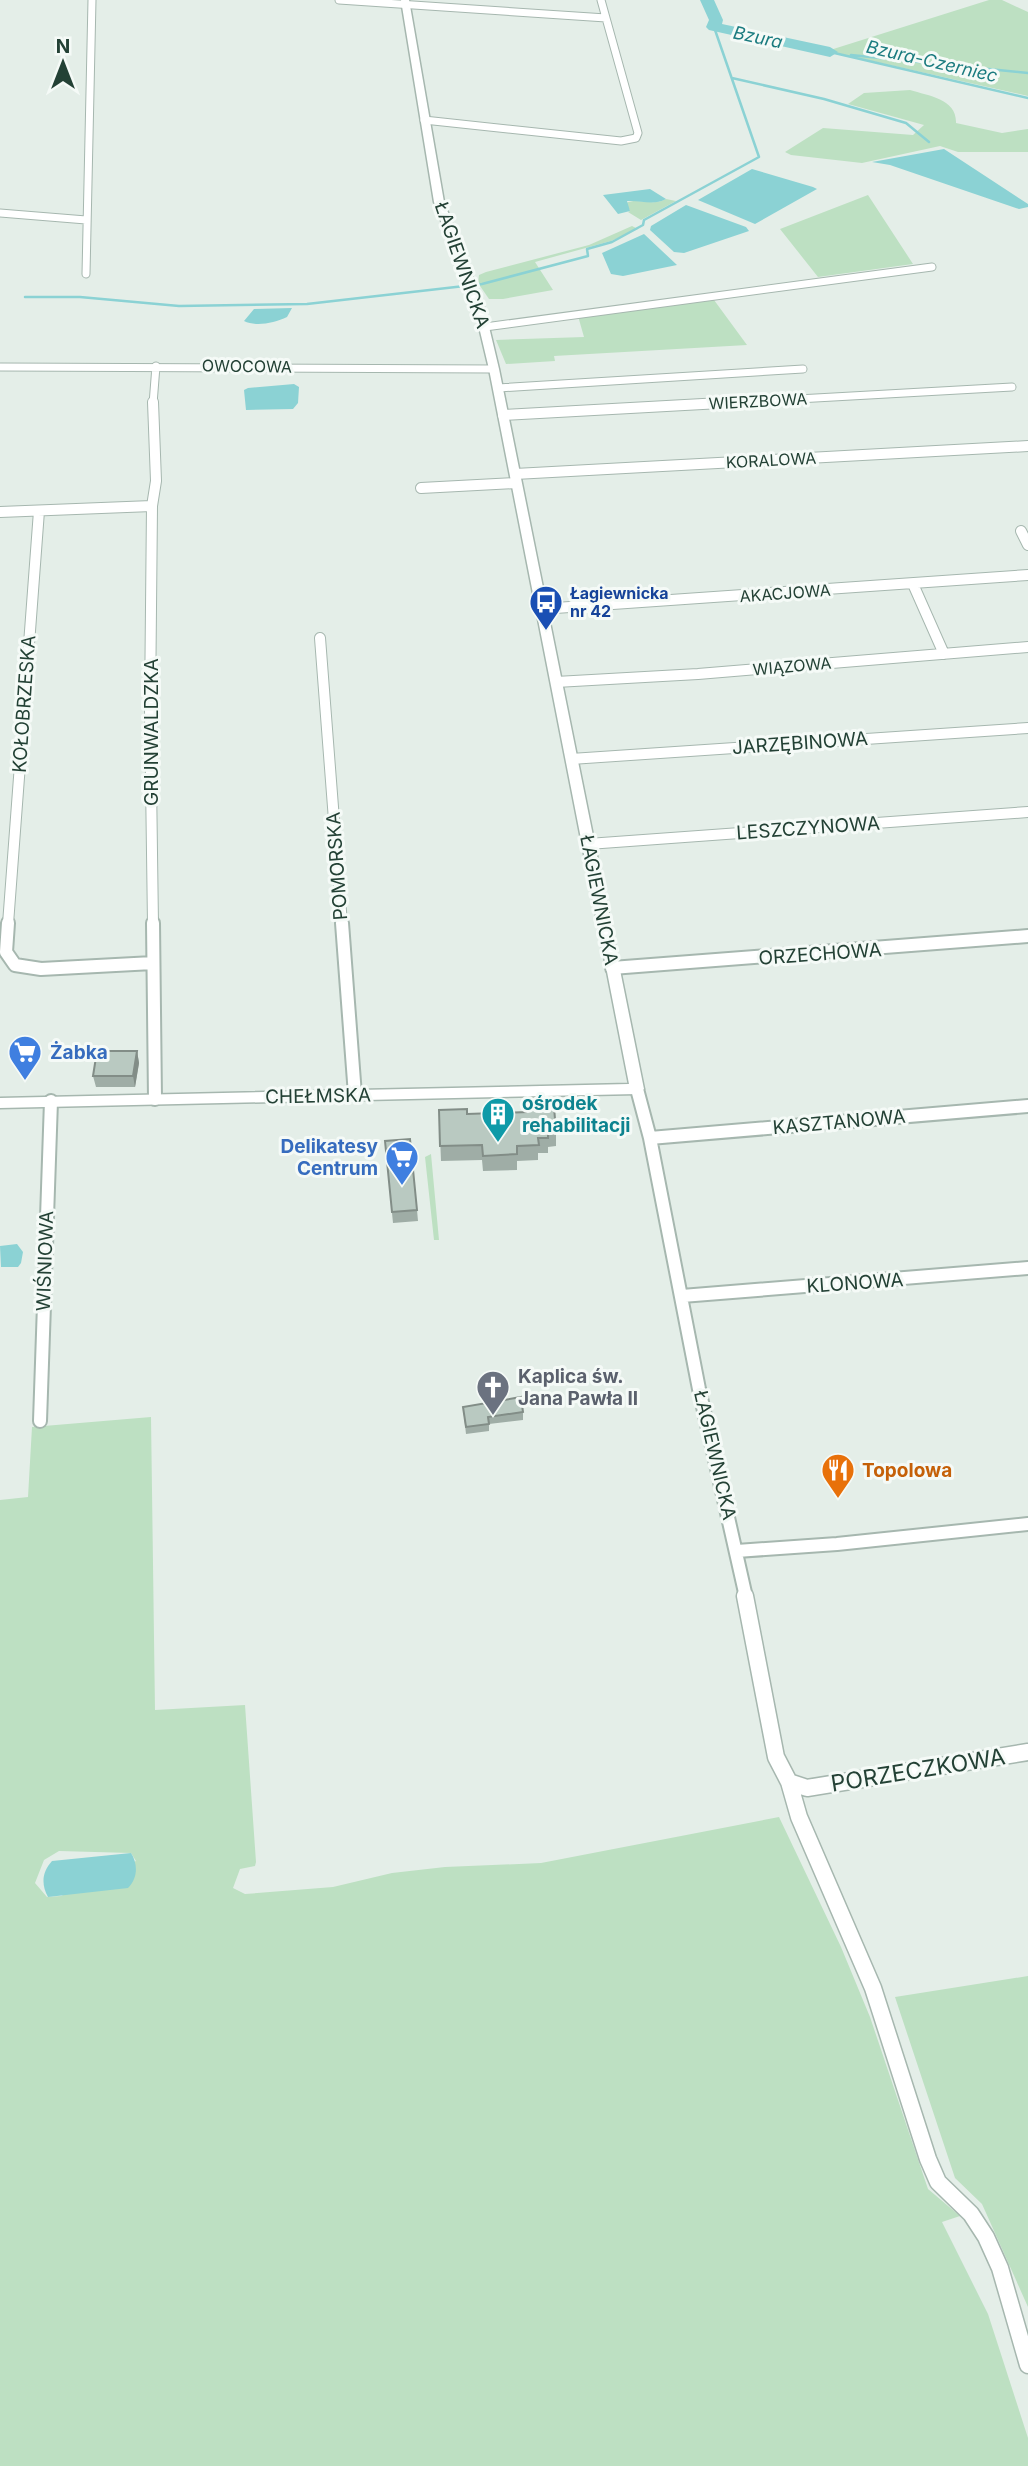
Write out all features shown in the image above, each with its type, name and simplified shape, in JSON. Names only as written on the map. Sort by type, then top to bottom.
[{"type":"street","points":[[86,274],[92,0]]},
{"type":"street","points":[[339,0],[405,2],[606,18]]},
{"type":"street","points":[[424,120],[621,141],[634,140],[638,133],[601,0]]},
{"type":"street","name":"ŁAGIEWNICKA","points":[[405,2],[441,210],[485,327],[494,369],[612,968],[650,1138],[699,1389],[737,1551],[776,1758],[789,1782],[799,1817],[873,1987],[928,2159],[938,2182],[971,2214],[991,2247],[1000,2267],[1028,2365]]},
{"type":"street","points":[[0,214],[86,219]]},
{"type":"street","points":[[485,327],[932,267]]},
{"type":"street","name":"GRUNWALDZKA","points":[[155,1099],[152,506],[156,481],[153,400],[156,366]]},
{"type":"street","name":"OWOCOWA","points":[[0,367],[494,369]]},
{"type":"street","points":[[498,388],[803,369]]},
{"type":"street","name":"WIERZBOWA","points":[[503,415],[1012,387]]},
{"type":"street","name":"KORALOWA","points":[[515,479],[1028,446]]},
{"type":"street","points":[[421,488],[515,479]]},
{"type":"street","points":[[0,512],[152,506]]},
{"type":"street","name":"KOŁOBRZESKA","points":[[39,511],[6,952],[15,965],[41,969],[153,963]]},
{"type":"street","points":[[1021,531],[1028,545]]},
{"type":"street","name":"AKACJOWA","points":[[541,609],[1028,575]]},
{"type":"street","points":[[913,584],[944,654]]},
{"type":"street","name":"POMORSKA","points":[[320,638],[355,1095]]},
{"type":"street","name":"WIĄZOWA","points":[[556,682],[698,674],[1028,647]]},
{"type":"street","name":"JARZĘBINOWA","points":[[571,759],[1028,728]]},
{"type":"street","name":"LESZCZYNOWA","points":[[588,844],[1028,812]]},
{"type":"street","name":"ORZECHOWA","points":[[612,968],[1028,936]]},
{"type":"street","name":"CHEŁMSKA","points":[[0,1102],[637,1089]]},
{"type":"street","name":"WIŚNIOWA","points":[[40,1422],[51,1101]]},
{"type":"street","name":"KASZTANOWA","points":[[650,1138],[1028,1106]]},
{"type":"street","name":"KLONOWA","points":[[682,1296],[1028,1268]]},
{"type":"street","points":[[737,1551],[837,1544],[1028,1524]]},
{"type":"street","name":"PORZECZKOWA","points":[[789,1782],[807,1788],[1028,1752]]},
{"type":"green space","points":[[989,0],[1002,0],[1028,12],[1028,96],[827,51]]},
{"type":"green space","points":[[910,90],[947,104],[955,115],[956,123],[1002,133],[1028,129],[1028,152],[958,152],[940,146],[862,163],[791,155],[785,152],[823,128],[913,135],[924,125],[848,104],[864,93]]},
{"type":"green space","points":[[868,195],[913,264],[818,277],[780,229]]},
{"type":"green space","points":[[666,199],[676,201],[641,220],[628,212],[630,211],[626,203],[656,202]]},
{"type":"green space","points":[[632,226],[638,229],[611,241],[535,262],[553,290],[489,299],[478,283],[479,275],[486,272],[589,245]]},
{"type":"green space","points":[[714,300],[747,345],[554,356],[555,361],[506,364],[496,340],[584,337],[578,316]]},
{"type":"green space","points":[[431,1154],[439,1240],[434,1240],[425,1157]]},
{"type":"green space","points":[[151,1417],[155,1710],[245,1705],[256,1862],[255,1866],[240,1869],[233,1888],[245,1894],[333,1887],[392,1873],[445,1867],[541,1863],[779,1817],[841,1947],[870,2017],[928,2189],[960,2216],[942,2222],[988,2314],[1028,2438],[1028,2466],[0,2466],[0,1500],[28,1497],[32,1427]],"holes":[[[59,1851],[131,1853],[136,1861],[61,1896],[47,1897],[35,1883],[44,1860]]]},
{"type":"green space","points":[[1028,1976],[1028,2307],[982,2204],[955,2178],[895,1997]]},
{"type":"water","points":[[944,149],[1028,204],[1028,207],[1019,209],[890,165],[872,162]]},
{"type":"water","points":[[752,169],[817,189],[755,224],[698,200]]},
{"type":"water","points":[[650,189],[666,199],[652,202],[627,201],[630,211],[618,214],[603,195]]},
{"type":"water","points":[[686,205],[746,227],[749,231],[684,253],[674,252],[650,230],[651,226]]},
{"type":"water","points":[[644,234],[677,265],[623,276],[611,274],[602,253]]},
{"type":"water","points":[[292,308],[287,317],[276,321],[259,324],[244,321],[254,309]]},
{"type":"water","points":[[294,384],[299,387],[298,403],[293,409],[246,410],[244,390]]},
{"type":"water","points":[[17,1244],[23,1252],[21,1263],[18,1267],[1,1267],[0,1246]]},
{"type":"water","points":[[131,1853],[136,1871],[128,1888],[48,1897],[44,1878],[52,1861]]},
{"type":"building","points":[[97,1051],[137,1051],[133,1076],[93,1076]]},
{"type":"building","points":[[527,1107],[554,1107],[556,1131],[548,1131],[548,1138],[538,1138],[539,1145],[517,1146],[517,1154],[483,1156],[482,1145],[440,1146],[439,1110],[467,1109],[467,1114],[527,1112]]},
{"type":"building","name":"Delikatesy Centrum","points":[[410,1139],[417,1210],[392,1212],[385,1141]]},
{"type":"building","points":[[521,1397],[523,1412],[488,1417],[489,1424],[466,1427],[463,1407]]},
{"type":"waterway","name":"Bzura","points":[[707,0],[716,20],[714,27],[830,52]]},
{"type":"waterway","points":[[25,297],[80,297],[179,306],[307,304],[482,284],[588,256],[587,249],[612,242],[643,225],[644,220],[759,157],[714,27]]},
{"type":"waterway","name":"Bzura-Czerniec","points":[[830,52],[1028,98]]},
{"type":"waterway","points":[[851,55],[1028,73]]},
{"type":"waterway","points":[[732,78],[824,99],[906,123],[929,142]]},
{"type":"place","name":"Łagiewnicka nr 42","points":[[546,632]]},
{"type":"place","name":"Żabka","points":[[25,1082]]},
{"type":"place","name":"ośrodek rehabilitacji","points":[[498,1144]]},
{"type":"place","name":"Delikatesy Centrum","points":[[402,1187]]},
{"type":"place","name":"Kaplica św. Jana Pawła II","points":[[493,1417]]},
{"type":"place","name":"Topolowa","points":[[838,1500]]}]
